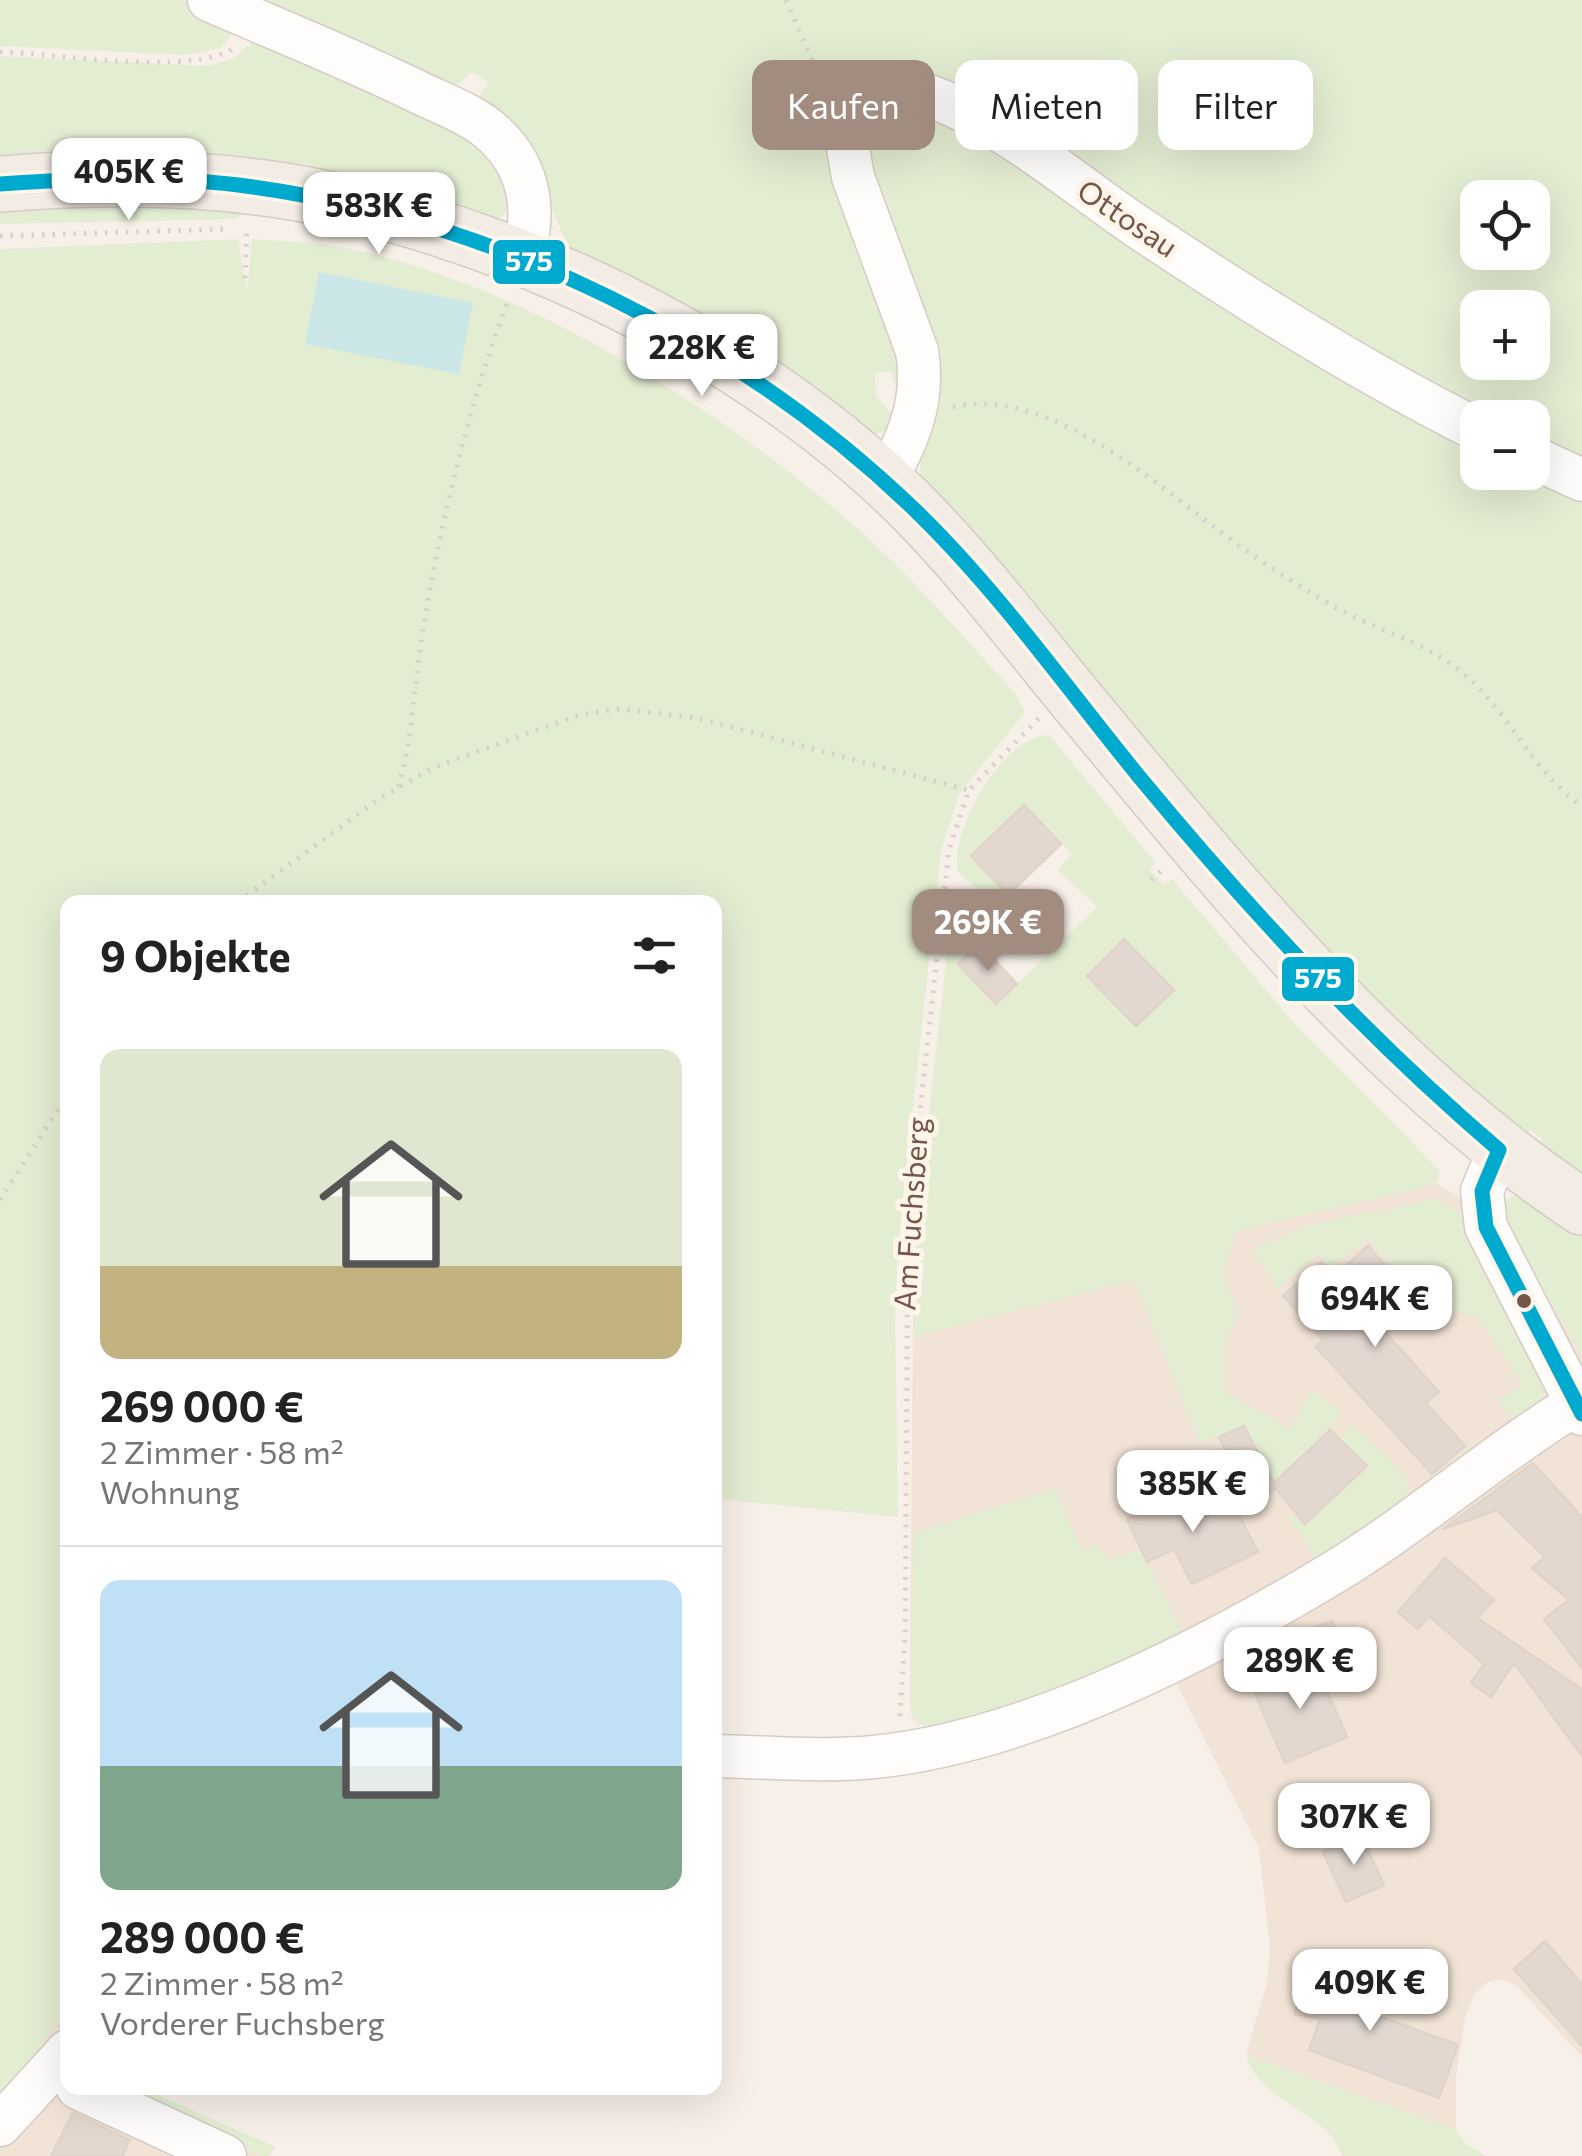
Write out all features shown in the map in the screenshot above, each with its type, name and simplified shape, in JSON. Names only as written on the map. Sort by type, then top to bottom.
[{"type":"main road","points":[[0,184],[140,180],[256,187],[357,206],[516,275],[624,306],[766,390],[885,481],[995,599],[1308,973],[1397,1061],[1500,1150],[1582,1207]]},
{"type":"street","points":[[209,0],[390,78],[495,135],[516,162],[529,198],[532,226],[516,275]]},
{"type":"street","name":"Ottosau","points":[[935,100],[984,123],[1313,338],[1460,420]]},
{"type":"street","points":[[848,150],[865,212],[917,351],[921,388],[911,430],[885,481]]},
{"type":"street","points":[[1550,465],[1582,480]]},
{"type":"street","points":[[722,1756],[834,1758],[898,1754],[1009,1724],[1100,1692],[1203,1648],[1322,1580],[1504,1448],[1579,1409],[1486,1227],[1482,1191],[1500,1150]]},
{"type":"street","points":[[0,2125],[60,2078]]},
{"type":"street","points":[[110,2095],[225,2156]]},
{"type":"path","points":[[786,0],[811,60]]},
{"type":"path","points":[[0,52],[175,62],[213,59],[232,49]]},
{"type":"path","points":[[0,236],[248,229],[246,278]]},
{"type":"path","points":[[398,787],[409,751],[422,634],[459,455],[482,370],[516,275]]},
{"type":"path","points":[[911,430],[942,410],[979,402],[1002,404],[1045,418],[1135,466],[1239,546],[1331,605],[1454,666],[1490,698],[1545,772],[1582,806]]},
{"type":"path","points":[[248,895],[398,787],[432,768],[540,726],[620,709],[698,718],[969,790]]},
{"type":"path","name":"Am Fuchsberg","points":[[898,1754],[905,1638],[908,1218],[949,849],[969,790],[1045,711]]},
{"type":"path","points":[[0,1200],[60,1106]]},
{"type":"shaded area","points":[[1435,1183],[1503,1221],[1582,1355],[1582,2057],[1517,1986],[1504,1979],[1487,1982],[1474,1995],[1465,2018],[1456,2077],[1456,2130],[1246,2055],[1267,1982],[1270,1946],[1259,1849],[1179,1688],[1165,1649],[923,1726],[913,1720],[913,1310]],"holes":[[[1310,1225],[1479,1258],[1423,1298],[1367,1238],[1319,1254],[1253,1250]]]},
{"type":"shaded area","points":[[60,2020],[60,2095],[120,2095],[260,2156],[0,2156],[0,2097]]},
{"type":"green space","points":[[0,0],[183,0],[227,19],[233,33],[221,48],[185,55],[0,46]]},
{"type":"green space","points":[[259,0],[1582,0],[1582,1182],[1535,1152],[1542,1138],[1530,1130],[1522,1143],[1382,1018],[921,484],[919,451],[904,382],[893,383],[892,372],[875,372],[876,396],[893,415],[892,429],[872,435],[570,253],[534,164],[477,101],[489,82],[472,72],[452,88]]},
{"type":"green space","points":[[253,42],[473,136],[510,184],[509,211],[494,222],[0,167],[0,56],[209,66],[232,59]]},
{"type":"green space","points":[[96,201],[242,214],[236,219],[0,224],[0,207]]},
{"type":"green space","points":[[238,239],[247,292],[252,239],[304,242],[404,262],[544,318],[680,395],[804,484],[899,568],[1015,693],[1025,712],[959,794],[941,850],[895,1303],[898,1517],[722,1500],[722,895],[60,895],[60,2020],[0,2097],[0,249]]},
{"type":"green space","points":[[1049,735],[1156,863],[1149,869],[1163,885],[1172,879],[1292,1021],[1440,1171],[1438,1181],[1428,1186],[1239,1231],[1233,1242],[1225,1271],[1239,1312],[1224,1344],[1224,1391],[1290,1429],[1312,1389],[1341,1413],[1330,1430],[1273,1483],[1244,1426],[1199,1443],[1134,1280],[914,1337],[916,1230],[951,917],[967,913],[982,921],[970,935],[979,944],[958,964],[996,1004],[1097,907],[1058,870],[1072,854],[1024,806],[971,856],[1008,895],[997,910],[958,871],[962,832],[984,787],[1015,750],[1032,739]]},
{"type":"green space","points":[[1520,1193],[1582,1229],[1582,1355],[1504,1221],[1503,1201]]},
{"type":"green space","points":[[1439,1199],[1469,1221],[1549,1385],[1534,1410],[1516,1422],[1498,1402],[1522,1383],[1476,1315],[1429,1298],[1368,1239],[1332,1267],[1319,1254],[1278,1288],[1252,1250],[1310,1225]]},
{"type":"green space","points":[[1352,1425],[1397,1468],[1409,1498],[1317,1560],[1290,1518],[1297,1514],[1306,1523],[1367,1466],[1339,1439]]},
{"type":"green space","points":[[1055,1489],[1082,1551],[1098,1545],[1109,1561],[1141,1549],[1185,1638],[1013,1707],[977,1718],[918,1725],[910,1708],[914,1533]]},
{"type":"green space","points":[[1246,2055],[1456,2130],[1466,2144],[1486,2156],[1342,2156],[1323,2128],[1265,2086]]},
{"type":"green space","points":[[119,2095],[158,2095],[276,2147],[268,2156],[260,2156]]},
{"type":"water","points":[[319,272],[473,303],[459,374],[305,344]]},
{"type":"building","points":[[1024,805],[1061,844],[1008,895],[971,856]]},
{"type":"building","points":[[1124,939],[1174,990],[1136,1026],[1087,976]]},
{"type":"building","points":[[979,944],[1017,984],[996,1004],[958,964]]},
{"type":"building","points":[[1368,1246],[1419,1302],[1385,1332],[1439,1392],[1426,1403],[1465,1446],[1432,1474],[1316,1347],[1323,1340],[1283,1296],[1321,1262],[1334,1276]]},
{"type":"building","points":[[1244,1426],[1274,1483],[1330,1430],[1367,1466],[1305,1524],[1276,1489],[1251,1501],[1219,1437]]},
{"type":"building","points":[[1533,1463],[1582,1517],[1582,1668],[1544,1619],[1569,1600],[1532,1568],[1545,1557],[1497,1510],[1443,1529]]},
{"type":"building","points":[[1192,1487],[1207,1517],[1233,1504],[1258,1552],[1192,1584],[1174,1549],[1147,1562],[1127,1519]]},
{"type":"building","points":[[1445,1558],[1494,1600],[1477,1618],[1582,1689],[1582,1756],[1514,1663],[1491,1697],[1471,1683],[1484,1664],[1429,1616],[1418,1629],[1398,1612]]},
{"type":"building","points":[[1332,1621],[1345,1653],[1316,1665],[1303,1632]]},
{"type":"building","points":[[1314,1660],[1347,1737],[1285,1763],[1252,1687]]},
{"type":"building","points":[[1372,1790],[1385,1818],[1360,1830],[1347,1801]]},
{"type":"building","points":[[1361,1835],[1384,1885],[1346,1902],[1323,1852]]},
{"type":"building","points":[[1545,1941],[1582,1984],[1582,2046],[1514,1969]]},
{"type":"building","points":[[1306,1960],[1358,1970],[1351,2006],[1458,2045],[1439,2098],[1309,2050],[1320,2019],[1295,2014]]},
{"type":"building","points":[[73,2113],[130,2140],[122,2156],[51,2156]]},
{"type":"transit line","name":"575","points":[[0,184],[127,179],[222,183],[345,204],[435,228],[524,259],[611,298],[694,343],[773,394],[848,451],[918,513],[977,576],[1141,779],[1268,925],[1403,1063],[1499,1150],[1482,1191],[1486,1227],[1582,1414]]}]
